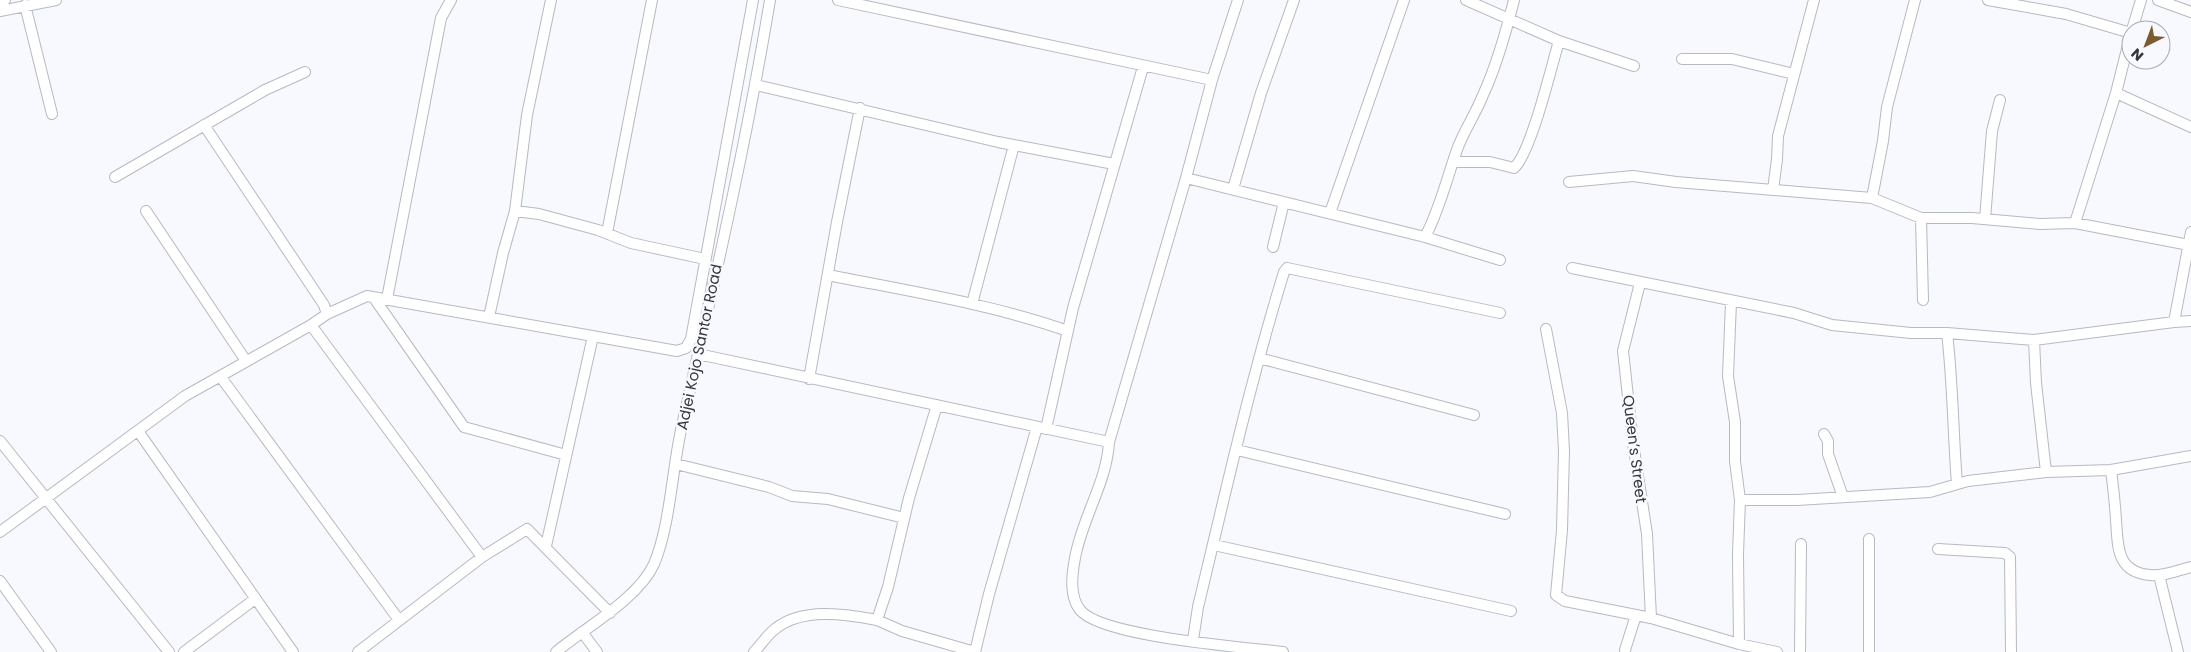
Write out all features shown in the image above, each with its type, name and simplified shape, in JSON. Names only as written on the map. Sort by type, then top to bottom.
[{"type":"street","points":[[0,1],[5,0]]},
{"type":"street","points":[[0,11],[56,0]]},
{"type":"street","points":[[387,300],[439,25],[451,0]]},
{"type":"street","points":[[489,317],[503,253],[515,211],[528,115],[551,0]]},
{"type":"street","points":[[607,233],[652,0]]},
{"type":"street","points":[[0,532],[185,396],[311,325],[327,314],[367,296],[677,351],[686,348],[690,339],[754,0]]},
{"type":"street","name":"Adjei Kojo Santor Road","points":[[556,652],[610,612],[644,579],[654,564],[676,464],[680,433],[756,85],[770,0]]},
{"type":"street","points":[[838,0],[868,3],[1143,67],[1212,80]]},
{"type":"street","points":[[1238,0],[1212,80],[1186,178],[1108,442],[1102,476],[1081,535],[1075,558],[1072,586],[1078,605],[1088,616],[1116,627],[1149,635],[1282,652]]},
{"type":"street","points":[[1233,189],[1261,92],[1294,0]]},
{"type":"street","points":[[1330,213],[1404,0]]},
{"type":"street","points":[[1466,0],[1559,41],[1634,66]]},
{"type":"street","points":[[1425,237],[1434,220],[1470,119],[1483,96],[1514,0]]},
{"type":"street","points":[[1773,190],[1778,159],[1778,136],[1814,0]]},
{"type":"street","points":[[1872,198],[1888,101],[1915,0]]},
{"type":"street","points":[[1988,0],[2066,14],[2121,29]]},
{"type":"street","points":[[2135,20],[2141,0]]},
{"type":"street","points":[[2158,0],[2191,12]]},
{"type":"street","points":[[25,5],[52,114]]},
{"type":"street","points":[[1454,162],[1490,162],[1514,168],[1519,164],[1528,144],[1559,41]]},
{"type":"street","points":[[1682,59],[1732,59],[1794,74]]},
{"type":"street","points":[[754,652],[775,629],[791,619],[817,615],[877,620],[902,631],[975,652],[989,594],[1042,428],[1073,308],[1143,67]]},
{"type":"street","points":[[2075,223],[2122,70]]},
{"type":"street","points":[[115,177],[265,90],[305,72]]},
{"type":"street","points":[[756,85],[1014,145],[1114,164]]},
{"type":"street","points":[[2116,93],[2191,127]]},
{"type":"street","points":[[1985,219],[1992,132],[2000,100]]},
{"type":"street","points":[[809,379],[837,222],[860,108]]},
{"type":"street","points":[[204,125],[324,305],[327,314]]},
{"type":"street","points":[[972,304],[1014,145]]},
{"type":"street","points":[[1569,182],[1633,176],[1821,196],[1872,198],[1921,218],[1985,219],[2040,224],[2075,223],[2189,245]]},
{"type":"street","points":[[1186,178],[1425,237],[1500,260]]},
{"type":"street","points":[[1273,247],[1284,202]]},
{"type":"street","points":[[146,211],[246,361]]},
{"type":"street","points":[[515,211],[539,214],[607,233],[631,243],[705,259]]},
{"type":"street","points":[[1921,218],[1924,300]]},
{"type":"street","points":[[2174,322],[2191,232]]},
{"type":"street","points":[[1193,640],[1198,607],[1259,358],[1284,272],[1287,268],[1500,313]]},
{"type":"street","points":[[1572,268],[1731,302],[1794,313],[1832,325],[1911,333],[1947,333],[2034,340],[2174,322],[2191,322]]},
{"type":"street","points":[[828,275],[972,304],[1037,320],[1068,331]]},
{"type":"street","name":"Queen’s Street","points":[[1640,283],[1623,351],[1633,443],[1647,534],[1651,618]]},
{"type":"street","points":[[374,298],[464,426],[566,455]]},
{"type":"street","points":[[1731,302],[1728,376],[1735,422],[1735,461],[1740,500],[1738,554],[1739,644]]},
{"type":"street","points":[[311,325],[482,556]]},
{"type":"street","points":[[1546,329],[1562,414],[1564,451],[1562,530],[1556,595],[1565,601],[1651,618],[1739,644],[1777,652]]},
{"type":"street","points":[[1947,333],[1951,361],[1953,439],[1957,484]]},
{"type":"street","points":[[546,546],[593,336]]},
{"type":"street","points":[[2034,340],[2036,383],[2046,472]]},
{"type":"street","points":[[698,354],[1108,442]]},
{"type":"street","points":[[1259,358],[1474,415]]},
{"type":"street","points":[[220,376],[399,620]]},
{"type":"street","points":[[877,620],[888,587],[904,518],[937,405]]},
{"type":"street","points":[[138,431],[293,652]]},
{"type":"street","points":[[1824,434],[1828,441],[1828,454],[1844,497]]},
{"type":"street","points":[[0,441],[169,652]]},
{"type":"street","points":[[1237,450],[1505,514]]},
{"type":"street","points":[[1740,500],[1788,500],[1930,492],[1968,481],[2046,472],[2111,470],[2191,456]]},
{"type":"street","points":[[676,464],[769,487],[792,496],[828,499],[904,518]]},
{"type":"street","points":[[2111,470],[2119,554],[2128,567],[2138,573],[2159,575],[2191,567]]},
{"type":"street","points":[[358,652],[482,556],[527,529],[610,612]]},
{"type":"street","points":[[1869,539],[1869,652]]},
{"type":"street","points":[[1800,652],[1801,544]]},
{"type":"street","points":[[1214,545],[1511,611]]},
{"type":"street","points":[[1938,549],[2005,553],[2010,557],[2010,652]]},
{"type":"street","points":[[2159,575],[2178,652]]},
{"type":"street","points":[[0,581],[51,652]]},
{"type":"street","points":[[184,652],[256,599]]},
{"type":"street","points":[[1625,650],[1636,615]]},
{"type":"street","points":[[582,632],[597,652]]}]
